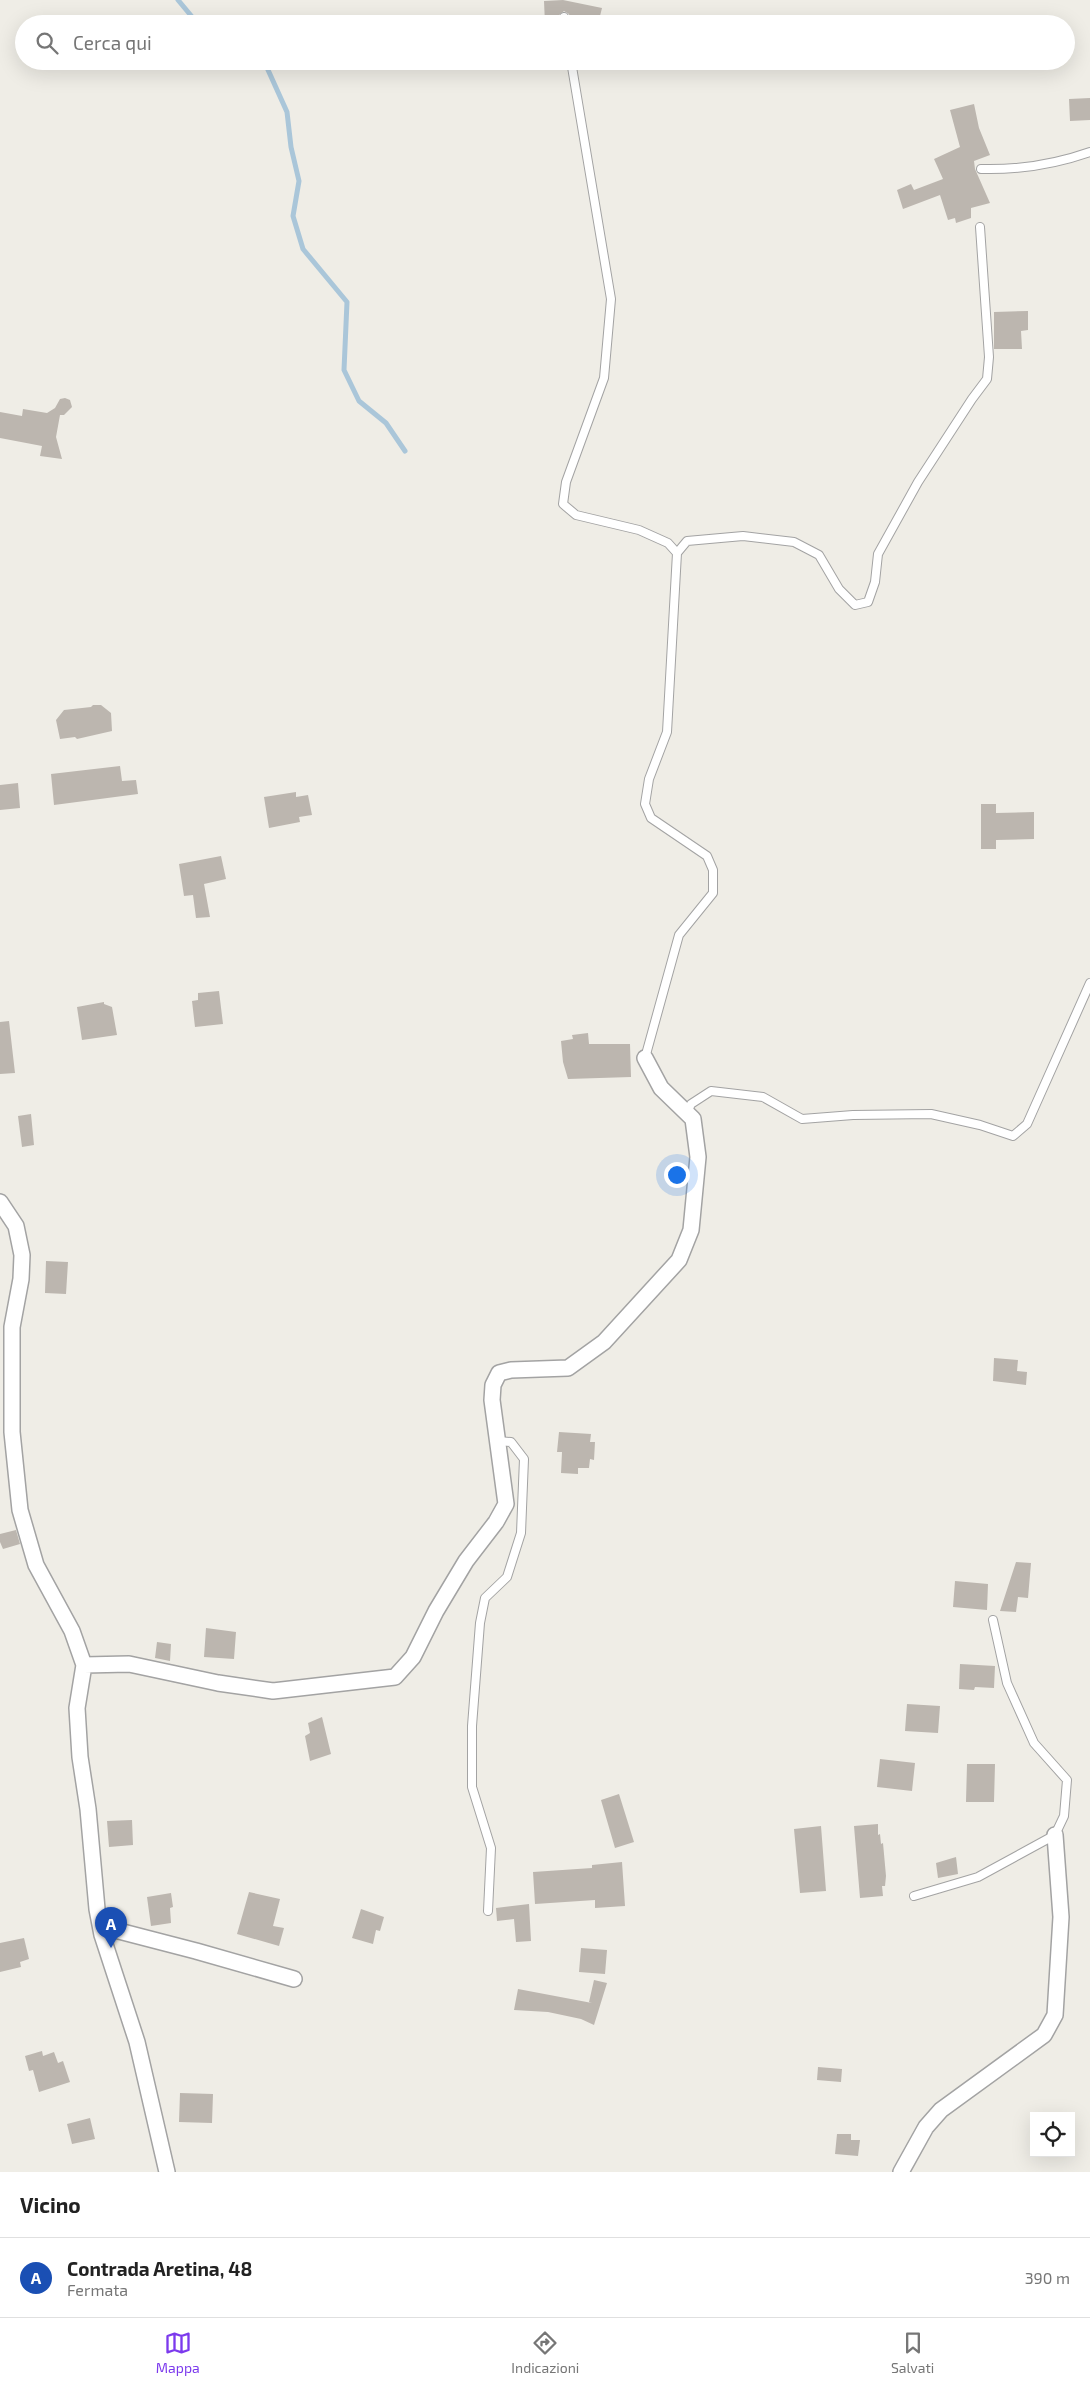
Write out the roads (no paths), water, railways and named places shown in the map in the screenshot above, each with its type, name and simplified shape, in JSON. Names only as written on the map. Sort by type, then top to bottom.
[{"type":"street","points":[[84,1665],[129,1664],[273,1691],[396,1677],[414,1657],[436,1611],[461,1569],[496,1522],[506,1504],[492,1400],[493,1385],[499,1373],[511,1370],[568,1368],[604,1342],[679,1260],[691,1230],[698,1157],[693,1119],[661,1088],[645,1058]]},
{"type":"street","points":[[0,1202],[16,1226],[22,1255],[21,1279],[12,1327],[12,1432],[20,1510],[36,1565],[72,1631],[84,1665],[77,1708],[80,1758],[88,1809],[96,1909],[137,2042],[167,2172]]},
{"type":"street","points":[[901,2172],[926,2127],[941,2110],[1044,2034],[1055,2015],[1061,1917],[1055,1835]]},
{"type":"street","points":[[101,1929],[115,1930],[196,1950],[294,1979]]},
{"type":"lane","points":[[573,70],[611,299],[604,378],[566,482],[563,504],[576,515],[639,530],[668,543],[677,554]]},
{"type":"lane","points":[[980,169],[1006,170],[1072,158],[1090,152]]},
{"type":"lane","points":[[645,1058],[679,935],[713,893],[713,870],[707,856],[651,818],[645,804],[649,779],[667,732],[677,554],[687,541],[743,536],[794,542],[819,555],[839,590],[855,605],[868,602],[875,582],[878,554],[918,482],[972,398],[987,379],[989,357],[980,227]]},
{"type":"lane","points":[[687,1113],[691,1104],[712,1091],[763,1097],[802,1118],[931,1114],[980,1125],[1013,1136],[1027,1124],[1090,983]]},
{"type":"lane","points":[[488,1911],[491,1848],[472,1787],[472,1726],[479,1632],[485,1598],[507,1577],[521,1533],[524,1458],[511,1442],[498,1441]]},
{"type":"lane","points":[[914,1896],[978,1876],[1055,1835],[1064,1816],[1067,1780],[1034,1743],[1007,1683],[994,1620]]},
{"type":"waterway","points":[[178,0],[190,15]]},
{"type":"waterway","points":[[268,70],[287,112],[291,147],[299,181],[293,216],[303,249],[347,302],[344,370],[359,401],[386,423],[405,451]]},
{"type":"place","name":"Contrada Aretina, 48","points":[[111,1948]]}]
